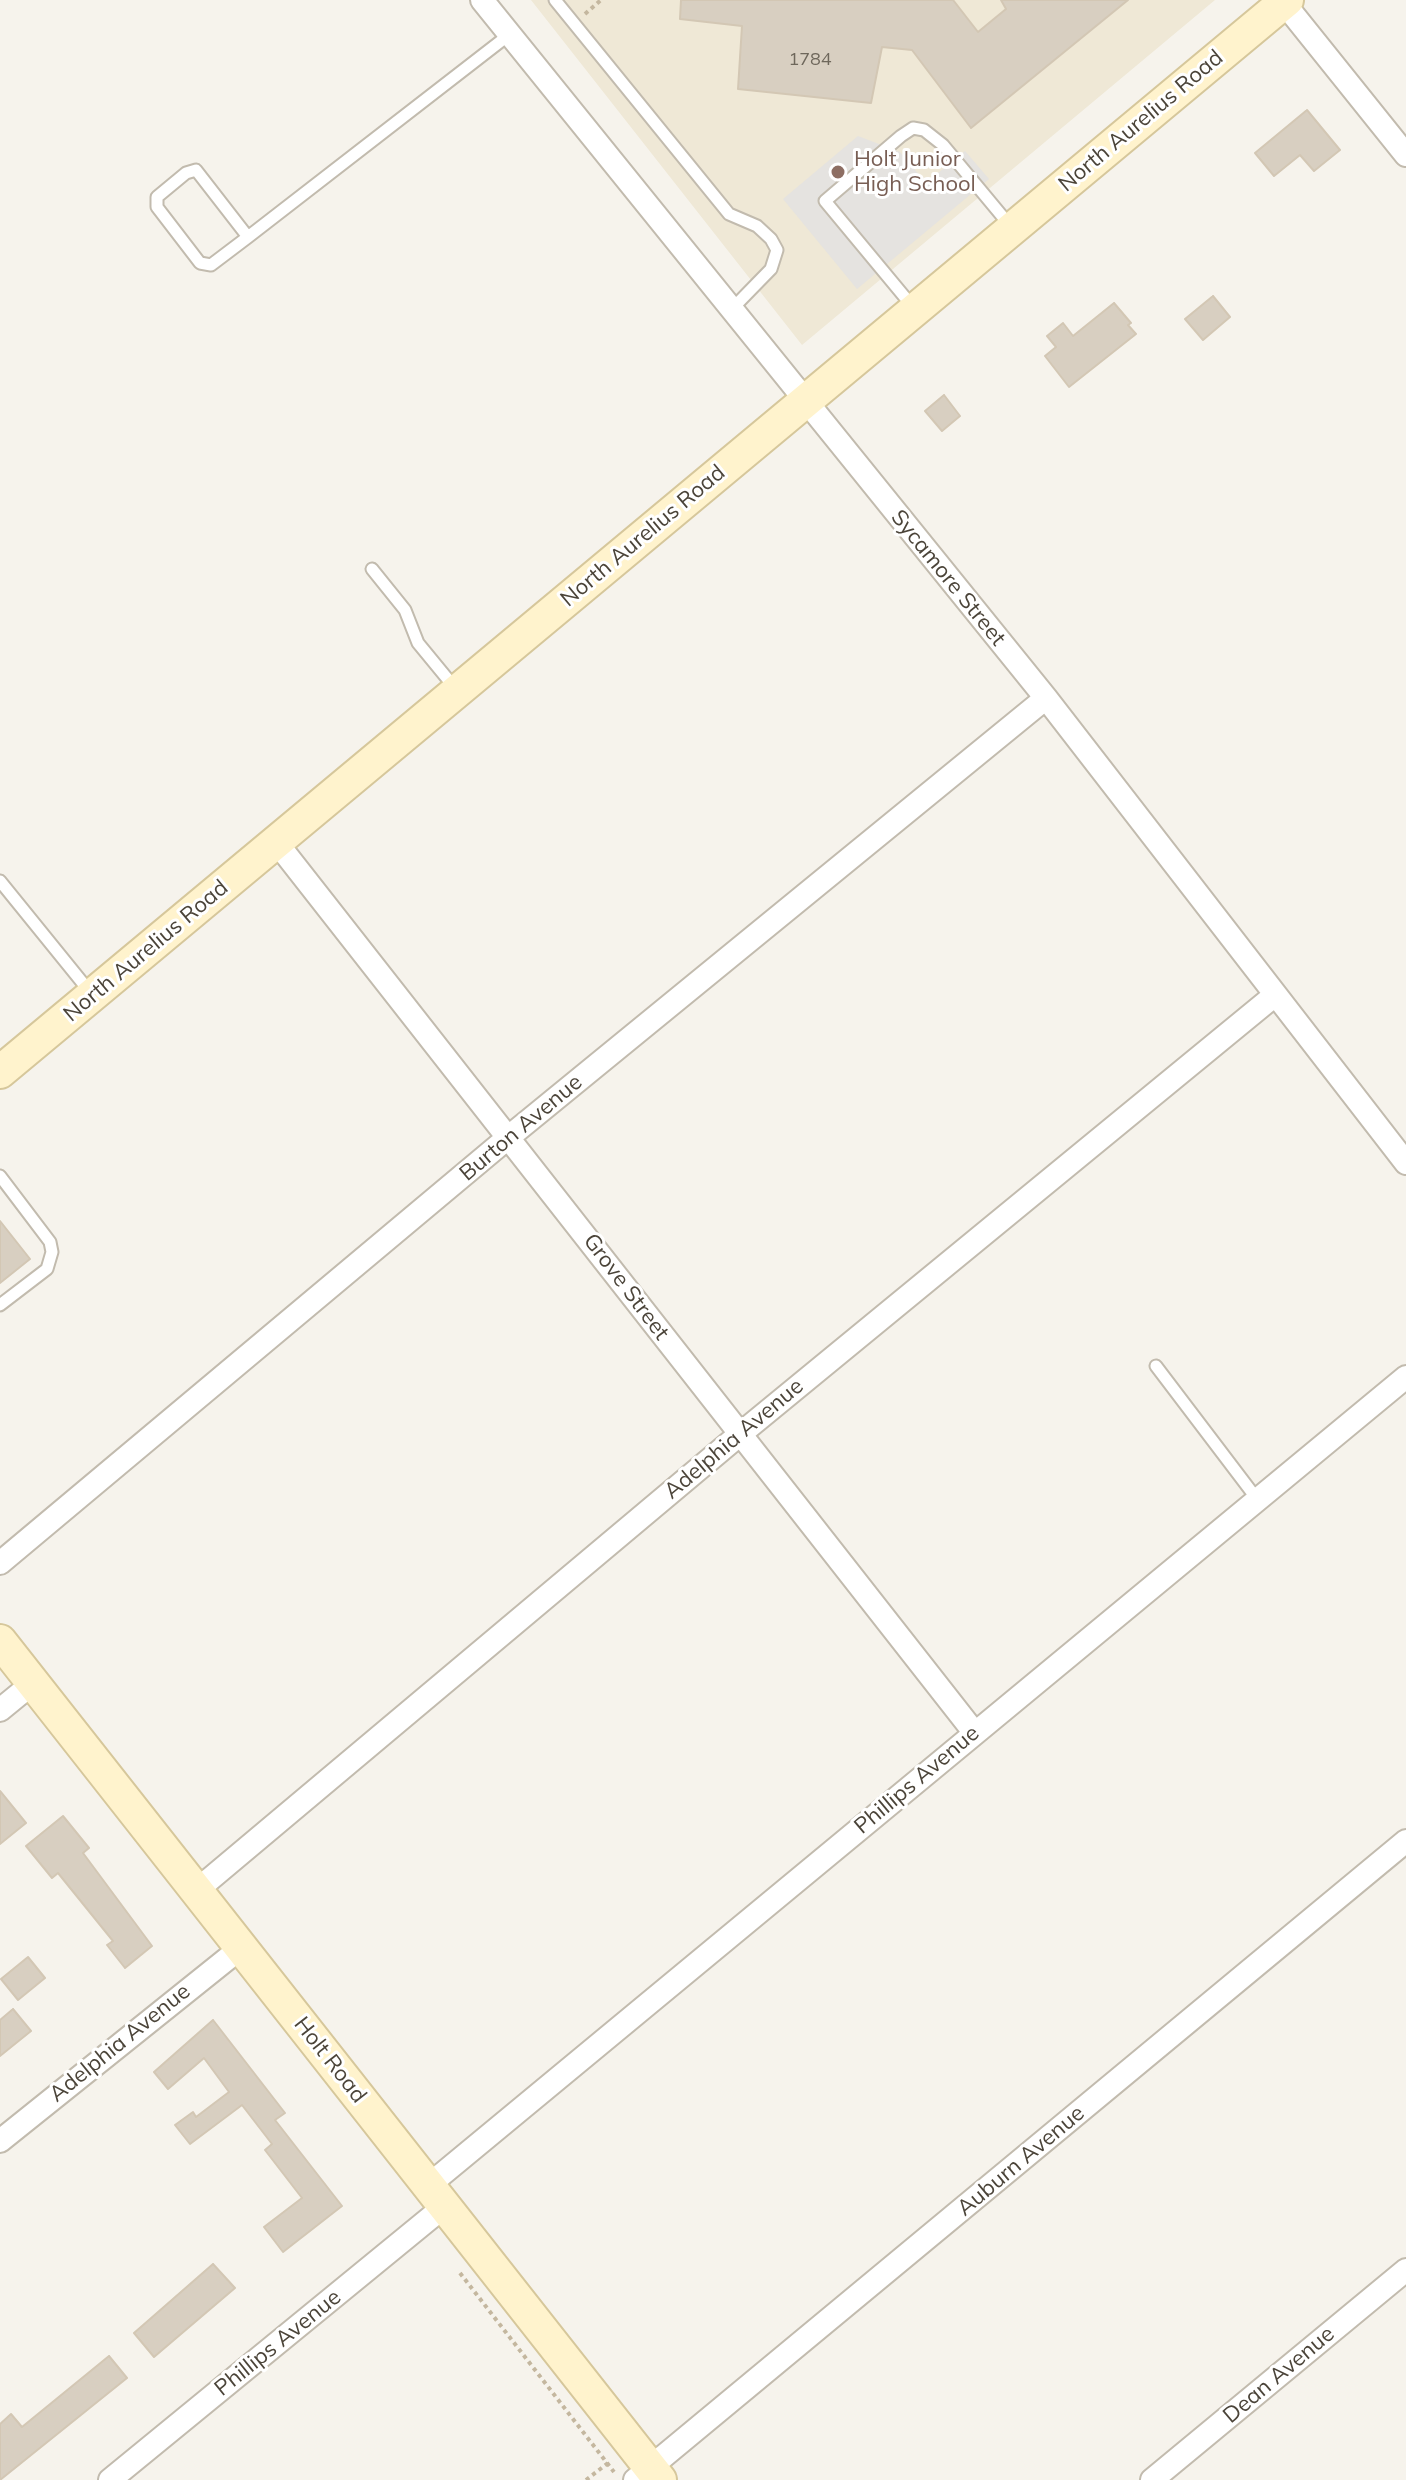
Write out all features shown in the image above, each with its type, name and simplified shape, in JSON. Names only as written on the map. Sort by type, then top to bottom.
[{"type":"street","name":"Sycamore Street","points":[[482,0],[1046,698],[1406,1163]]},
{"type":"street","points":[[1286,1],[1406,155]]},
{"type":"street","name":"North Aurelius Road","points":[[0,1072],[1286,1]]},
{"type":"street","name":"Burton Avenue","points":[[0,1563],[510,1136],[1046,698]]},
{"type":"street","name":"Grove Street","points":[[277,843],[510,1136],[739,1435],[974,1732]]},
{"type":"street","name":"Adelphia Avenue","points":[[197,1890],[739,1435],[1275,995]]},
{"type":"street","name":"Phillips Avenue","points":[[110,2480],[974,1732],[1406,1377]]},
{"type":"street","name":"Holt Road","points":[[0,1641],[438,2195],[648,2476]]},
{"type":"street","points":[[0,1710],[33,1683]]},
{"type":"street","name":"Auburn Avenue","points":[[648,2476],[1406,1841]]},
{"type":"street","name":"Adelphia Avenue","points":[[0,2141],[242,1947]]},
{"type":"street","name":"Dean Avenue","points":[[1152,2480],[1406,2270]]},
{"type":"lane","points":[[555,0],[729,214],[757,226],[771,239],[777,250],[771,269],[731,310]]},
{"type":"lane","points":[[248,237],[196,170],[186,173],[157,197],[157,207],[200,263],[211,265],[248,237],[510,34]]},
{"type":"lane","points":[[915,309],[825,201],[901,136],[913,128],[924,130],[943,145],[1013,228]]},
{"type":"lane","points":[[372,569],[405,610],[418,643],[458,691]]},
{"type":"lane","points":[[0,881],[93,995]]},
{"type":"lane","points":[[0,1177],[50,1242],[52,1252],[47,1269],[0,1305]]},
{"type":"lane","points":[[1156,1366],[1257,1499]]},
{"type":"path","points":[[583,15],[601,0]]},
{"type":"path","points":[[586,2480],[608,2463]]},
{"type":"shaded area","name":"Holt Junior High School","points":[[531,0],[1215,0],[802,345]]},
{"type":"shaded area","points":[[858,136],[900,152],[926,183],[965,151],[989,179],[857,289],[783,199]]},
{"type":"building","name":"Holt Junior High School","points":[[681,0],[953,0],[978,32],[1006,9],[1001,0],[1128,0],[971,128],[912,50],[882,47],[871,103],[738,89],[742,26],[680,19]]},
{"type":"building","points":[[1307,110],[1340,150],[1314,171],[1300,155],[1274,176],[1255,153]]},
{"type":"building","points":[[1213,296],[1230,317],[1203,340],[1185,319]]},
{"type":"building","points":[[1114,303],[1136,334],[1069,387],[1045,356],[1056,347],[1047,336],[1063,323],[1073,336]]},
{"type":"building","points":[[944,395],[960,416],[942,431],[925,411]]},
{"type":"building","points":[[0,1221],[30,1259],[0,1283]]},
{"type":"building","points":[[0,1791],[26,1823],[0,1844]]},
{"type":"building","points":[[63,1816],[89,1848],[83,1853],[152,1946],[125,1968],[107,1945],[113,1941],[58,1873],[52,1878],[26,1846]]},
{"type":"building","points":[[28,1957],[45,1978],[18,2000],[1,1979]]},
{"type":"building","points":[[13,2009],[31,2031],[0,2056],[0,2020]]},
{"type":"building","points":[[213,2020],[285,2113],[275,2120],[342,2206],[283,2252],[264,2227],[302,2198],[265,2150],[272,2144],[242,2105],[190,2144],[175,2125],[193,2112],[196,2117],[229,2092],[204,2058],[168,2089],[154,2072]]},
{"type":"building","points":[[213,2264],[235,2288],[154,2357],[134,2333]]},
{"type":"building","points":[[109,2356],[127,2378],[0,2480],[0,2424],[11,2414],[22,2427]]},
{"type":"place","name":"Holt Junior High School","points":[[838,172]]}]
